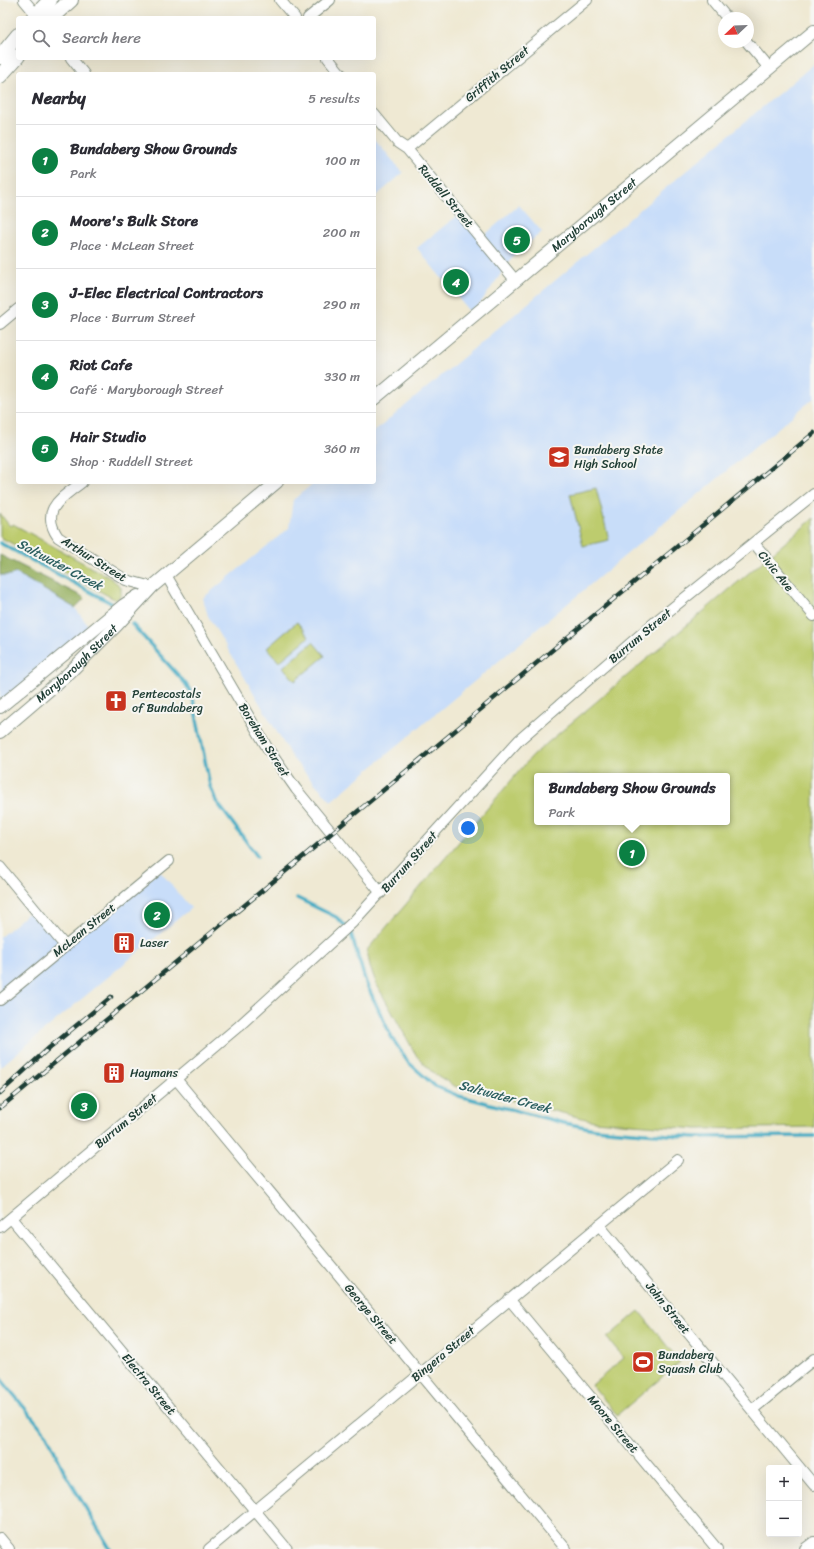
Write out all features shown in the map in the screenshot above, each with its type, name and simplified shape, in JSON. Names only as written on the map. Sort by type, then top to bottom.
[{"type":"main road","points":[[37,16],[50,0]]},
{"type":"main road","points":[[53,16],[71,0]]},
{"type":"main road","points":[[0,56],[16,37]]},
{"type":"main road","points":[[0,76],[16,58]]},
{"type":"street","points":[[24,0],[35,16]]},
{"type":"street","points":[[280,0],[293,16]]},
{"type":"street","points":[[310,16],[330,0]]},
{"type":"street","name":"Griffith Street","points":[[407,149],[586,0]]},
{"type":"street","points":[[712,0],[722,12]]},
{"type":"street","name":"Maryborough Street","points":[[376,397],[814,31]]},
{"type":"street","points":[[752,48],[769,68]]},
{"type":"street","points":[[73,60],[82,72]]},
{"type":"street","points":[[330,60],[339,72]]},
{"type":"street","name":"Ruddell Street","points":[[376,116],[398,143],[407,149],[516,281]]},
{"type":"street","points":[[0,324],[16,311]]},
{"type":"street","name":"Arthur Street","points":[[80,484],[53,508],[50,520],[58,537],[126,580],[151,588]]},
{"type":"street","name":"Maryborough Street","points":[[0,732],[69,673],[117,625],[151,588],[275,484]]},
{"type":"street","name":"Burrum Street","points":[[0,1227],[239,1026],[353,922],[519,740],[655,622],[814,494]]},
{"type":"street","name":"Civic Ave","points":[[754,543],[814,616]]},
{"type":"street","name":"Boreham Street","points":[[166,575],[268,749],[296,789],[381,893]]},
{"type":"street","name":"Maryborough Street","points":[[0,706],[124,605],[151,588]]},
{"type":"street","name":"McLean Street","points":[[0,1000],[169,861]]},
{"type":"street","points":[[0,867],[65,946]]},
{"type":"street","name":"George Street","points":[[176,1079],[566,1549]]},
{"type":"street","name":"Bingera Street","points":[[210,1549],[678,1160]]},
{"type":"street","name":"Electra Street","points":[[11,1218],[287,1549]]},
{"type":"street","name":"John Street","points":[[599,1225],[814,1485]]},
{"type":"street","name":"Moore Street","points":[[509,1299],[717,1549]]},
{"type":"street","points":[[752,1410],[814,1359]]},
{"type":"street","points":[[0,1538],[9,1549]]},
{"type":"street","points":[[806,1549],[814,1543]]},
{"type":"shaded area","name":"Bundaberg State High School","points":[[814,64],[814,398],[331,801],[293,759],[208,616],[203,598],[289,528],[293,500],[313,484],[376,484],[376,430]]},
{"type":"shaded area","points":[[376,140],[403,173],[376,196]]},
{"type":"shaded area","points":[[519,205],[542,232],[515,254],[472,315],[417,248],[459,214],[480,239]]},
{"type":"shaded area","points":[[16,573],[75,608],[93,632],[0,708],[0,575],[10,575]]},
{"type":"shaded area","points":[[159,870],[191,908],[0,1067],[0,937],[33,909],[64,947]]},
{"type":"green space","points":[[596,488],[609,540],[583,546],[570,494]]},
{"type":"green space","points":[[0,514],[10,526],[13,524],[112,579],[121,587],[121,595],[116,600],[0,537]]},
{"type":"green space","points":[[814,518],[814,1127],[698,1129],[594,1121],[454,1086],[432,1072],[416,1055],[377,985],[370,967],[367,950],[532,756]]},
{"type":"green space","points":[[0,555],[85,598],[75,608],[16,573],[10,575],[0,575]]},
{"type":"green space","points":[[297,622],[309,637],[279,662],[267,648]]},
{"type":"green space","points":[[313,642],[325,656],[295,681],[283,667]]},
{"type":"green space","points":[[639,1311],[680,1362],[617,1415],[592,1385],[624,1358],[607,1338]]},
{"type":"waterway","name":"Saltwater Creek","points":[[0,543],[111,603]]},
{"type":"waterway","name":"Saltwater Creek","points":[[132,624],[185,683],[192,694],[210,786],[216,801],[257,856]]},
{"type":"waterway","name":"Saltwater Creek","points":[[297,898],[336,917],[350,930],[366,983],[392,1038],[408,1062],[435,1086],[459,1096],[564,1123],[595,1129],[695,1137],[814,1136]]},
{"type":"waterway","points":[[0,1378],[47,1435],[64,1471],[110,1549]]},
{"type":"railway","points":[[0,1108],[814,433]]},
{"type":"railway","points":[[0,1093],[49,1048],[111,997]]},
{"type":"place","name":"Hair Studio","points":[[517,240]]},
{"type":"place","name":"Riot Cafe","points":[[456,282]]},
{"type":"place","name":"Bundaberg State High School","points":[[559,457]]},
{"type":"place","name":"Pentecostals of Bundaberg","points":[[116,701]]},
{"type":"place","name":"Bundaberg Show Grounds","points":[[632,853]]},
{"type":"place","name":"Moore's Bulk Store","points":[[157,915]]},
{"type":"place","name":"Laser","points":[[124,943]]},
{"type":"place","name":"Haymans","points":[[114,1073]]},
{"type":"place","name":"J-Elec Electrical Contractors","points":[[84,1106]]},
{"type":"place","name":"Bundaberg Squash Club","points":[[643,1362]]}]
